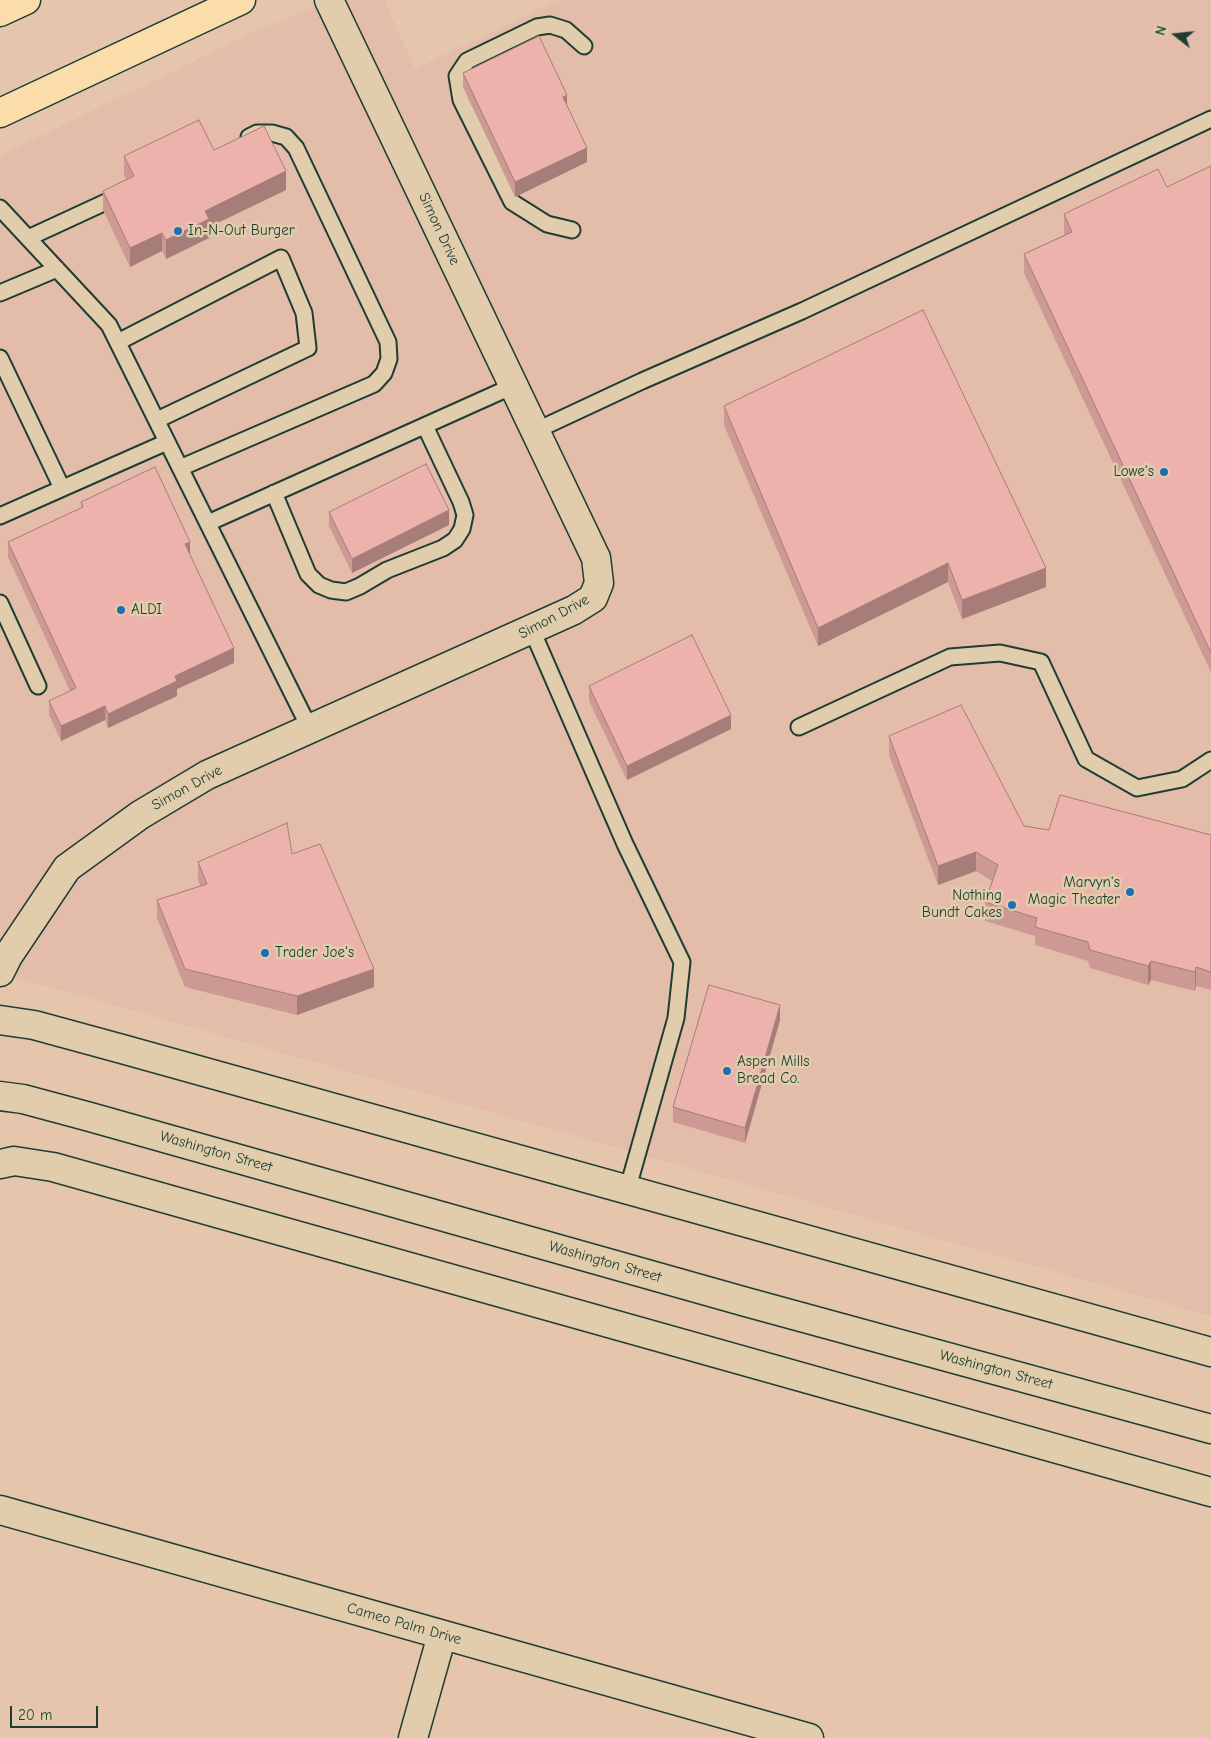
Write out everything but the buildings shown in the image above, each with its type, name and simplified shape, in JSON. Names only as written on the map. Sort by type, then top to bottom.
[{"type":"main road","points":[[0,12],[26,0]]},
{"type":"main road","points":[[0,113],[241,0]]},
{"type":"street","name":"Simon Drive","points":[[0,972],[8,956],[67,868],[140,815],[207,775],[512,640],[532,628],[574,610],[593,598],[600,583],[596,558],[329,0]]},
{"type":"street","points":[[0,1020],[34,1025],[114,1046],[627,1191],[1211,1352]]},
{"type":"street","name":"Washington Street","points":[[0,1096],[22,1099],[90,1117],[736,1299],[1211,1429]]},
{"type":"street","points":[[0,1164],[14,1161],[52,1168],[1211,1492]]},
{"type":"street","name":"Cameo Palm Drive","points":[[0,1510],[442,1635],[763,1732],[809,1738]]},
{"type":"street","points":[[412,1738],[442,1635]]},
{"type":"lane","points":[[572,230],[547,224],[512,202],[461,100],[457,76],[467,61],[537,28],[550,26],[566,30],[584,46]]},
{"type":"lane","points":[[535,431],[642,381],[802,311],[1211,119]]},
{"type":"lane","points":[[180,468],[374,384],[384,373],[388,359],[388,342],[296,148],[286,137],[272,133],[257,133],[239,141]]},
{"type":"lane","points":[[28,238],[134,190]]},
{"type":"lane","points":[[0,208],[109,325],[310,729]]},
{"type":"lane","points":[[118,342],[281,258],[304,312],[308,348],[156,420]]},
{"type":"lane","points":[[0,293],[57,269]]},
{"type":"lane","points":[[0,358],[62,488]]},
{"type":"lane","points":[[208,523],[513,386]]},
{"type":"lane","points":[[274,493],[308,574],[319,585],[331,590],[346,592],[360,586],[387,570],[443,548],[454,540],[462,529],[465,515],[461,502],[425,426]]},
{"type":"lane","points":[[0,516],[168,442]]},
{"type":"lane","points":[[0,603],[38,686]]},
{"type":"lane","points":[[532,628],[625,844],[682,962],[676,1018],[627,1191]]},
{"type":"lane","points":[[799,727],[950,657],[1000,653],[1041,662],[1086,759],[1137,788],[1182,779],[1211,760]]},
{"type":"shaded area","points":[[334,0],[384,0],[415,69],[558,0],[1211,0],[1211,1316],[0,973],[0,156],[251,33]]},
{"type":"place","name":"In-N-Out Burger","points":[[178,231]]},
{"type":"place","name":"Lowe's","points":[[1164,472]]},
{"type":"place","name":"ALDI","points":[[121,610]]},
{"type":"place","name":"Marvyn's Magic Theater","points":[[1130,892]]},
{"type":"place","name":"Nothing Bundt Cakes","points":[[1012,905]]},
{"type":"place","name":"Trader Joe's","points":[[265,953]]},
{"type":"place","name":"Aspen Mills Bread Co.","points":[[727,1071]]}]
